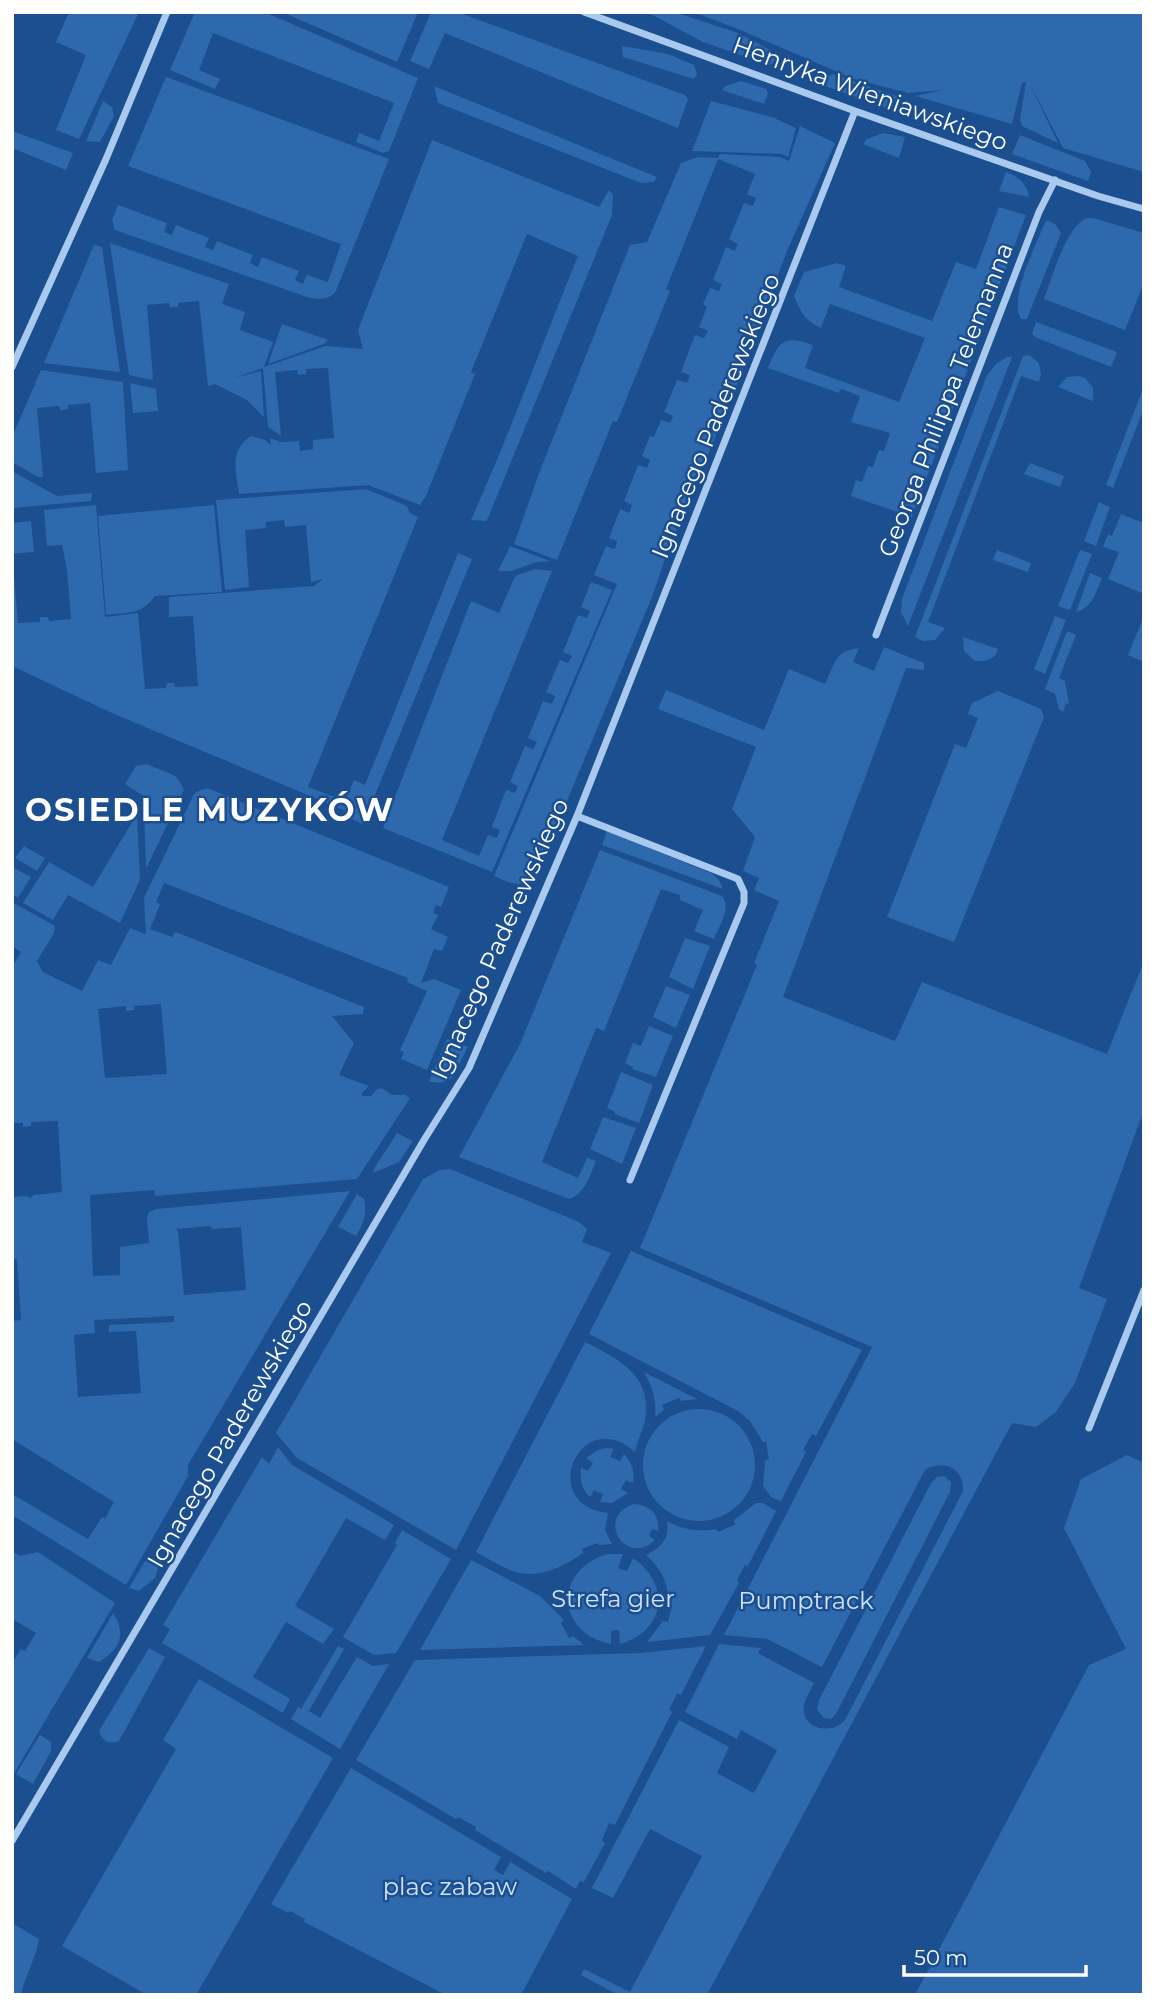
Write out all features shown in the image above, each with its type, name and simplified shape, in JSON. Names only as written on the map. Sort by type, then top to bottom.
[{"type":"street","points":[[12,367],[106,159],[167,12]]},
{"type":"street","name":"Henryka Wieniawskiego","points":[[584,12],[855,111],[1144,209]]},
{"type":"street","name":"Ignacego Paderewskiego","points":[[12,1841],[16,1827],[469,1068],[577,816],[855,111]]},
{"type":"street","name":"Georga Philippa Telemanna","points":[[876,635],[1038,212],[1055,180]]},
{"type":"street","points":[[577,816],[738,879],[745,896],[630,1180]]},
{"type":"street","points":[[1089,1428],[1144,1290]]},
{"type":"green space","points":[[69,12],[139,12],[79,139],[56,130],[86,55],[56,42]]},
{"type":"green space","points":[[195,12],[264,12],[418,78],[389,151],[383,153],[356,142],[359,133],[379,141],[394,103],[213,33],[199,70],[220,79],[215,89],[170,70]]},
{"type":"green space","points":[[282,12],[418,12],[397,62]]},
{"type":"green space","points":[[431,12],[457,12],[685,95],[688,99],[678,128],[445,33],[429,69],[410,61]]},
{"type":"green space","points":[[647,12],[674,12],[738,33],[776,53],[776,61],[769,65],[703,42]]},
{"type":"green space","points":[[693,12],[1144,12],[1144,172],[1063,148],[1029,82],[1058,143],[1022,126],[1020,119],[1026,82],[1022,83],[1012,124],[915,96],[943,90],[908,93],[854,79]]},
{"type":"green space","points":[[622,46],[668,54],[694,65],[697,74],[694,79],[623,57]]},
{"type":"green space","points":[[833,74],[900,97],[887,108],[822,85],[824,78]]},
{"type":"green space","points":[[166,77],[389,159],[335,293],[322,299],[307,297],[115,230],[112,220],[118,205],[167,223],[164,232],[172,235],[176,225],[209,238],[205,247],[213,250],[217,241],[253,255],[250,263],[258,267],[262,257],[299,271],[295,280],[303,284],[307,275],[328,282],[341,244],[128,166]]},
{"type":"green space","points":[[741,81],[766,89],[768,93],[764,104],[722,90]]},
{"type":"green space","points":[[434,86],[657,177],[654,182],[641,183],[438,103]]},
{"type":"green space","points":[[103,101],[112,107],[114,116],[100,142],[86,141]]},
{"type":"green space","points":[[711,101],[772,117],[796,128],[788,157],[782,154],[692,151]]},
{"type":"green space","points":[[800,126],[835,143],[787,251],[737,385],[668,550],[652,597],[537,873],[533,879],[523,884],[506,881],[494,876],[617,584],[594,575],[606,546],[615,549],[617,541],[609,538],[620,509],[629,513],[632,505],[624,501],[638,465],[647,468],[650,460],[642,456],[650,436],[654,437],[661,420],[670,423],[673,416],[664,412],[677,380],[687,383],[690,375],[681,372],[695,335],[704,338],[708,331],[699,327],[707,307],[703,304],[710,288],[719,291],[722,284],[713,280],[726,247],[735,251],[738,244],[729,239],[744,203],[753,206],[756,198],[747,194],[755,174],[718,159],[666,289],[670,291],[617,422],[613,421],[557,560],[514,544],[541,468],[630,245],[647,242],[681,163],[698,157],[718,158],[720,154],[780,157],[789,161]]},
{"type":"green space","points":[[12,131],[73,153],[66,170],[12,148]]},
{"type":"green space","points":[[883,133],[905,137],[899,158],[863,144],[867,139]]},
{"type":"green space","points":[[1020,135],[1085,161],[1091,172],[1088,181],[1012,154]]},
{"type":"green space","points":[[432,140],[599,207],[609,190],[613,195],[612,215],[488,518],[486,521],[471,520],[578,256],[527,234],[471,372],[475,374],[420,505],[368,485],[239,494],[237,455],[239,448],[251,436],[271,445],[270,438],[281,442],[299,441],[300,451],[313,449],[313,440],[334,438],[328,368],[306,369],[306,374],[298,375],[297,370],[275,372],[281,436],[268,427],[263,368],[234,378],[261,371],[264,417],[247,400],[215,384],[208,386],[199,301],[178,303],[178,307],[170,307],[169,303],[147,305],[153,378],[152,380],[129,375],[110,243],[229,284],[222,304],[245,312],[240,330],[273,342],[264,367],[326,346],[363,349],[358,330]]},
{"type":"green space","points":[[1006,172],[1021,181],[1029,197],[999,191]]},
{"type":"green space","points":[[999,207],[1026,215],[912,517],[851,496],[856,480],[862,482],[868,466],[873,467],[879,450],[884,451],[890,433],[851,422],[860,396],[841,389],[839,393],[768,368],[775,352],[779,346],[789,341],[813,345],[805,368],[899,402],[925,338],[830,304],[821,328],[816,326],[804,315],[794,296],[804,272],[837,263],[846,266],[839,287],[932,321],[956,262],[976,269]]},
{"type":"green space","points":[[1087,218],[1144,233],[1144,283],[1125,330],[1044,299],[1066,242],[1079,223]]},
{"type":"green space","points":[[1046,220],[1055,224],[1061,233],[1027,319],[1021,319],[1018,298],[1021,285]]},
{"type":"green space","points":[[94,245],[102,247],[120,372],[44,363]]},
{"type":"green space","points":[[1036,322],[1117,352],[1111,367],[1037,338],[1032,334]]},
{"type":"green space","points":[[282,324],[328,340],[324,344],[268,364]]},
{"type":"green space","points":[[1029,355],[1039,363],[1039,382],[1021,376],[928,622],[945,628],[935,640],[923,641],[915,637],[1023,356]]},
{"type":"green space","points":[[1012,357],[908,626],[901,612],[902,599],[987,375],[996,364]]},
{"type":"green space","points":[[41,370],[123,382],[128,470],[96,473],[90,403],[68,405],[68,409],[60,410],[59,406],[37,408],[43,477],[38,477],[12,462],[12,437]]},
{"type":"green space","points":[[1067,377],[1085,378],[1093,388],[1093,401],[1058,387]]},
{"type":"green space","points":[[130,383],[156,389],[158,411],[133,413]]},
{"type":"green space","points":[[1144,386],[1144,408],[1113,488],[1106,485]]},
{"type":"green space","points":[[1030,463],[1064,476],[1060,487],[1024,474]]},
{"type":"green space","points":[[12,471],[57,496],[92,493],[91,501],[12,508]]},
{"type":"green space","points":[[366,489],[407,506],[410,513],[418,517],[308,787],[345,801],[354,780],[365,785],[458,553],[472,559],[363,824],[352,819],[353,814],[112,713],[12,666],[12,554],[18,623],[40,622],[40,617],[48,617],[49,621],[71,619],[62,545],[47,546],[44,510],[96,505],[105,617],[138,613],[145,689],[166,688],[167,683],[174,683],[175,687],[198,686],[193,616],[169,617],[169,597],[314,586],[323,579],[311,582],[306,525],[285,527],[284,520],[266,522],[266,528],[245,530],[249,587],[225,590],[216,500]]},
{"type":"green space","points":[[1099,502],[1110,507],[1096,546],[1084,541]]},
{"type":"green space","points":[[214,505],[222,592],[155,596],[139,610],[106,615],[98,516]]},
{"type":"green space","points":[[1121,514],[1144,523],[1144,594],[1108,579],[1119,552],[1103,547],[1108,534],[1112,536]]},
{"type":"green space","points":[[31,521],[34,552],[12,554],[12,523]]},
{"type":"green space","points":[[510,546],[550,561],[537,562],[511,571],[498,571]]},
{"type":"green space","points":[[997,550],[1031,563],[1028,572],[993,560]]},
{"type":"green space","points":[[1080,550],[1092,554],[1070,610],[1058,606]]},
{"type":"green space","points":[[535,569],[552,571],[442,840],[479,856],[488,835],[497,838],[500,830],[492,827],[506,790],[515,793],[518,786],[510,782],[525,746],[533,749],[537,742],[528,738],[543,701],[552,704],[555,696],[546,692],[560,660],[568,663],[572,656],[563,652],[578,615],[587,618],[590,611],[581,607],[591,582],[612,590],[492,872],[383,828],[471,601],[499,613],[515,576]]},
{"type":"green space","points":[[1090,573],[1102,578],[1090,603],[1076,612]]},
{"type":"green space","points":[[1055,616],[1066,620],[1045,674],[1034,669]]},
{"type":"green space","points":[[1144,616],[1144,662],[1128,655]]},
{"type":"green space","points":[[1067,631],[1076,635],[1059,678],[1065,681],[1069,704],[1066,703],[1063,712],[1059,709],[1055,694],[1045,689]]},
{"type":"green space","points":[[963,637],[998,649],[997,653],[989,660],[975,661],[964,651]]},
{"type":"green space","name":"Pumptrack","points":[[884,647],[924,663],[924,670],[906,668],[783,997],[895,1041],[922,982],[1107,1054],[1144,961],[1144,1110],[1079,1288],[1107,1299],[1075,1383],[1056,1412],[1036,1427],[1012,1423],[707,1995],[618,1995],[581,1975],[584,1969],[630,1992],[702,1856],[650,1829],[613,1898],[592,1888],[679,1720],[729,1747],[717,1773],[754,1793],[777,1750],[741,1730],[737,1739],[685,1712],[719,1644],[761,1648],[758,1653],[814,1683],[804,1705],[807,1720],[818,1728],[833,1728],[839,1725],[845,1720],[963,1491],[960,1476],[952,1468],[939,1465],[925,1470],[822,1667],[767,1639],[724,1635],[872,1347],[640,1248],[757,965],[754,963],[779,901],[754,890],[759,878],[743,871],[755,837],[732,809],[756,747],[658,709],[666,690],[764,730],[789,669],[825,684],[840,655],[859,648],[853,662],[874,671]]},
{"type":"green space","points":[[998,691],[1041,709],[1044,717],[954,942],[887,917],[955,744],[966,748],[978,718],[968,714],[972,703]]},
{"type":"green space","points":[[146,764],[176,776],[184,789],[146,869],[144,810],[150,800],[125,784],[136,766]]},
{"type":"green space","points":[[207,788],[449,887],[441,907],[436,905],[433,913],[438,915],[431,929],[448,937],[442,951],[434,949],[421,983],[434,979],[461,990],[427,1070],[401,1059],[404,1052],[400,1050],[427,991],[407,982],[408,978],[164,883],[156,902],[160,904],[150,929],[172,937],[175,932],[181,934],[364,1007],[363,1014],[332,1016],[354,1043],[339,1075],[369,1086],[361,1094],[363,1096],[371,1096],[381,1088],[392,1095],[406,1095],[410,1098],[357,1179],[155,1196],[154,1190],[90,1195],[93,1276],[120,1275],[120,1247],[149,1243],[147,1218],[149,1212],[156,1209],[350,1191],[188,1465],[188,1476],[126,1585],[12,1515],[12,1494],[88,1539],[102,1517],[105,1519],[114,1502],[12,1439],[12,1321],[21,1320],[17,1259],[12,1259],[12,1197],[30,1198],[34,1195],[62,1192],[58,1121],[31,1122],[31,1126],[23,1127],[23,1123],[12,1123],[12,967],[21,952],[12,946],[12,902],[55,926],[54,933],[37,961],[43,972],[82,991],[98,960],[111,965],[130,928],[146,934],[144,898],[196,792]],"holes":[[[161,1004],[167,1074],[105,1078],[98,1009],[126,1006],[126,1011],[134,1010],[134,1006]],[[241,1227],[246,1290],[184,1295],[178,1231],[175,1229]],[[174,1316],[174,1322],[109,1325],[109,1332],[136,1331],[141,1393],[78,1397],[74,1335],[95,1333],[94,1320]]]},
{"type":"green space","points":[[137,814],[140,880],[120,923],[68,895],[53,920],[23,903],[49,862],[93,887]]},
{"type":"green space","points":[[607,831],[713,874],[723,889],[602,845]]},
{"type":"green space","points":[[24,846],[45,858],[37,871],[15,858]]},
{"type":"green space","points":[[600,850],[722,896],[726,906],[714,939],[694,931],[703,910],[680,900],[680,895],[661,889],[604,1031],[596,1028],[542,1162],[578,1178],[587,1158],[596,1161],[583,1188],[575,1197],[569,1199],[459,1157],[520,1044]]},
{"type":"green space","points":[[12,867],[31,877],[18,898],[12,894]]},
{"type":"green space","points":[[685,938],[710,946],[693,989],[669,977]]},
{"type":"green space","points":[[666,986],[690,995],[676,1028],[653,1017]]},
{"type":"green space","points":[[649,1026],[673,1036],[656,1077],[632,1069],[633,1067],[625,1063],[633,1043],[641,1046]]},
{"type":"green space","points":[[447,1039],[468,1047],[452,1078],[441,1082],[429,1081]]},
{"type":"green space","points":[[621,1072],[653,1085],[639,1123],[607,1108]]},
{"type":"green space","points":[[603,1117],[636,1128],[622,1164],[590,1149]]},
{"type":"green space","points":[[397,1133],[413,1141],[399,1162],[373,1173],[375,1167]]},
{"type":"green space","points":[[450,1169],[579,1222],[587,1229],[582,1242],[611,1253],[456,1550],[297,1458],[276,1433],[423,1179],[440,1170]]},
{"type":"green space","points":[[357,1194],[364,1199],[365,1214],[356,1236],[338,1227]]},
{"type":"green space","points":[[631,1251],[862,1350],[816,1436],[812,1434],[803,1450],[806,1452],[781,1501],[771,1497],[763,1486],[765,1461],[769,1459],[766,1442],[763,1442],[750,1421],[738,1411],[589,1334]]},
{"type":"green space","points":[[585,1342],[630,1370],[644,1391],[646,1404],[644,1424],[635,1452],[615,1440],[597,1440],[583,1448],[574,1461],[570,1477],[574,1493],[586,1506],[608,1513],[605,1530],[612,1544],[598,1543],[582,1549],[583,1553],[551,1570],[534,1574],[516,1572],[476,1552]]},
{"type":"green space","points":[[644,1372],[697,1399],[681,1401],[679,1398],[662,1405],[664,1410],[655,1417],[653,1394]]},
{"type":"green space","points":[[699,1409],[720,1413],[739,1425],[751,1444],[755,1465],[751,1486],[739,1505],[720,1517],[699,1521],[678,1517],[659,1505],[647,1486],[643,1465],[647,1444],[659,1425],[678,1413]]},
{"type":"green space","points":[[278,1447],[292,1465],[394,1525],[385,1540],[346,1518],[295,1606],[334,1629],[323,1644],[286,1622],[253,1677],[290,1699],[283,1713],[162,1643],[170,1629],[163,1625],[262,1457],[269,1464]]},
{"type":"green space","points":[[606,1448],[614,1449],[610,1457],[620,1461],[624,1454],[634,1475],[633,1483],[626,1480],[621,1489],[628,1493],[612,1503],[600,1502],[603,1494],[594,1490],[590,1497],[581,1480],[581,1468],[588,1471],[593,1463],[586,1458]]},
{"type":"green space","points":[[1127,1455],[1144,1463],[1144,1995],[915,1995],[1089,1665],[1126,1649],[1064,1528],[1081,1479]]},
{"type":"green space","points":[[944,1476],[951,1482],[950,1492],[836,1714],[831,1719],[824,1718],[817,1710],[819,1700],[931,1483],[937,1477]]},
{"type":"green space","points":[[756,1503],[763,1503],[776,1511],[710,1635],[647,1642],[663,1621],[668,1622],[672,1605],[668,1604],[663,1577],[646,1555],[666,1538],[667,1521],[685,1528],[716,1529],[718,1532],[735,1525],[734,1520]]},
{"type":"green space","points":[[634,1504],[650,1509],[657,1520],[658,1531],[652,1529],[649,1536],[655,1540],[644,1547],[634,1548],[625,1544],[615,1528],[616,1519],[622,1510]]},
{"type":"green space","points":[[402,1530],[451,1559],[396,1653],[374,1655],[343,1637],[397,1545],[395,1543]]},
{"type":"green space","points":[[12,1551],[20,1556],[38,1552],[115,1603],[13,1775],[12,1663],[21,1649],[25,1651],[36,1633],[12,1619]]},
{"type":"green space","name":"Strefa gier","points":[[607,1554],[623,1554],[618,1568],[627,1571],[633,1558],[645,1569],[658,1593],[658,1606],[647,1629],[620,1644],[619,1630],[611,1631],[611,1644],[593,1638],[580,1628],[571,1615],[568,1601],[570,1587],[577,1574],[589,1562]]},
{"type":"green space","points":[[148,1556],[155,1561],[158,1569],[155,1578],[139,1591],[129,1588]]},
{"type":"green space","points":[[471,1560],[540,1596],[564,1620],[561,1623],[569,1638],[573,1636],[584,1645],[420,1650]]},
{"type":"green space","points":[[113,1613],[120,1628],[116,1646],[99,1662],[87,1658]]},
{"type":"green space","points":[[338,1646],[344,1649],[309,1711],[320,1718],[357,1657],[373,1666],[389,1664],[340,1749],[291,1719],[298,1707],[301,1709]]},
{"type":"green space","points":[[706,1646],[681,1695],[677,1694],[669,1710],[672,1712],[615,1825],[609,1823],[602,1840],[605,1843],[584,1882],[580,1881],[576,1889],[475,1830],[476,1827],[458,1817],[456,1819],[356,1760],[415,1660],[641,1653]]},
{"type":"green space","points":[[149,1648],[165,1657],[119,1741],[106,1741],[99,1731]]},
{"type":"green space","points":[[199,1679],[333,1758],[196,1995],[147,1995],[62,1946],[176,1749],[163,1740]]},
{"type":"green space","points":[[40,1735],[51,1742],[51,1751],[33,1784],[16,1774]]},
{"type":"green space","name":"plac zabaw","points":[[351,1768],[501,1857],[494,1870],[503,1875],[510,1862],[572,1899],[521,1995],[446,1995],[304,1922],[305,1919],[290,1911],[288,1913],[271,1904]]},
{"type":"green space","points":[[12,1923],[39,1939],[21,1995],[12,1995]]},
{"type":"district","name":"OSIEDLE MUZYKÓW","points":[[210,810]]}]
